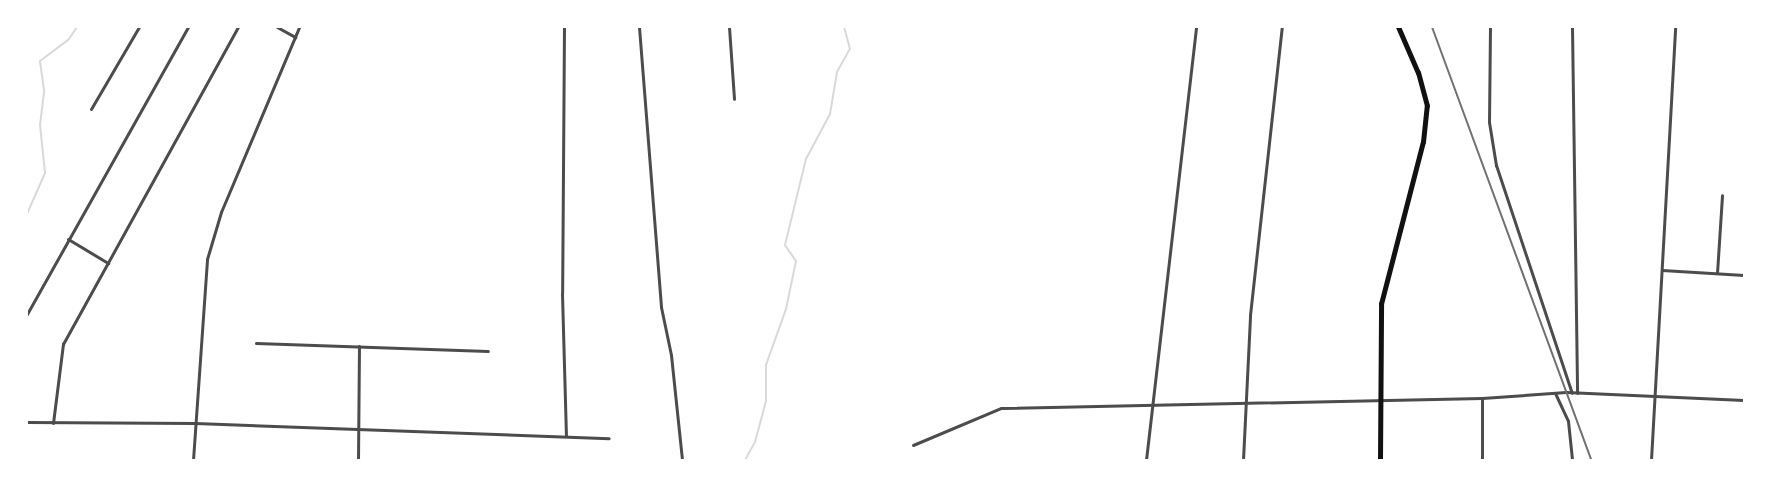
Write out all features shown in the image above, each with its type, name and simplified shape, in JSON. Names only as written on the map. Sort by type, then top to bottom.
[{"type":"main road","points":[[1380,460],[1381,304],[1423,142],[1428,106],[1418,73],[1398,27]]},
{"type":"street","points":[[91,109],[139,27]]},
{"type":"street","points":[[27,314],[188,27]]},
{"type":"street","points":[[53,423],[63,344],[238,27]]},
{"type":"street","points":[[277,27],[295,37]]},
{"type":"street","points":[[193,460],[207,259],[221,212],[299,27]]},
{"type":"street","points":[[564,27],[562,294],[566,435]]},
{"type":"street","points":[[639,27],[660,307],[671,355],[681,460]]},
{"type":"street","points":[[729,27],[734,99]]},
{"type":"street","points":[[1146,460],[1149,406],[1196,27]]},
{"type":"street","points":[[1243,460],[1244,403],[1282,27]]},
{"type":"street","points":[[1490,27],[1490,122],[1496,165],[1574,393]]},
{"type":"street","points":[[1572,27],[1574,393]]},
{"type":"street","points":[[1652,460],[1676,27]]},
{"type":"street","points":[[1717,273],[1722,195]]},
{"type":"street","points":[[68,239],[108,263]]},
{"type":"street","points":[[1661,270],[1744,275]]},
{"type":"street","points":[[256,343],[488,351]]},
{"type":"street","points":[[358,460],[359,346]]},
{"type":"street","points":[[913,445],[1001,408],[1482,398],[1555,393],[1744,400]]},
{"type":"street","points":[[1555,393],[1568,421],[1572,460]]},
{"type":"street","points":[[1482,398],[1482,460]]},
{"type":"street","points":[[27,422],[195,423],[358,431],[566,435],[609,438]]},
{"type":"waterway","points":[[27,214],[45,173],[40,125],[44,90],[40,61],[69,39],[77,27]]},
{"type":"waterway","points":[[745,460],[755,442],[766,401],[766,365],[786,309],[796,261],[785,245],[806,159],[830,114],[837,72],[850,49],[844,27]]},
{"type":"railway","points":[[1432,27],[1591,460]]}]
